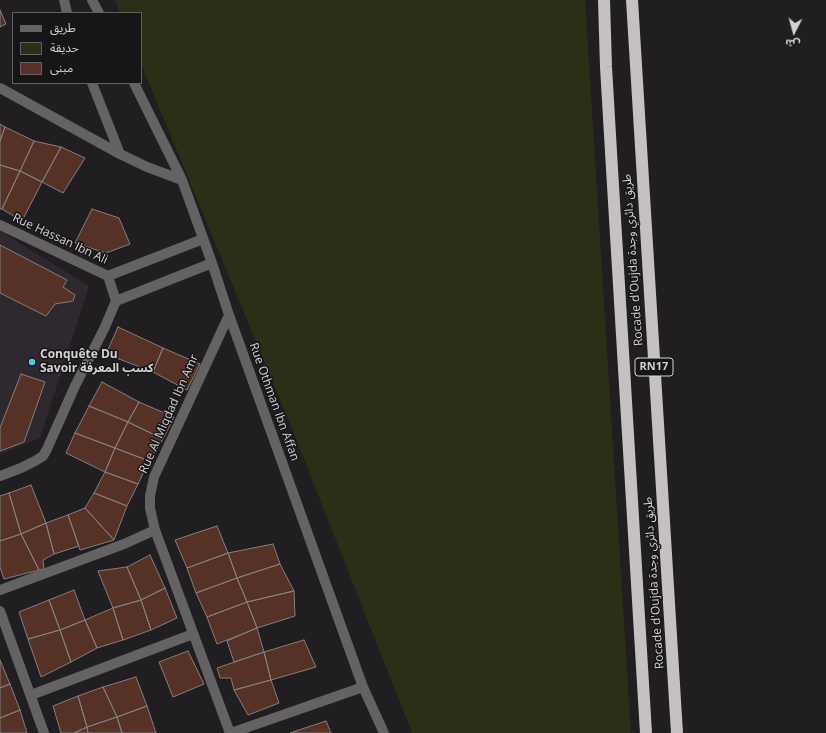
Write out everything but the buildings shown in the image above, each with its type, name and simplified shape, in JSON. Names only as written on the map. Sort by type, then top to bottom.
[{"type":"highway","name":"Rocade d'Oujda طريق دائري وجدة","points":[[604,0],[612,177],[646,733]]},
{"type":"highway","name":"Rocade d'Oujda طريق دائري وجدة","points":[[632,0],[677,733]]},
{"type":"street","points":[[64,0],[67,12]]},
{"type":"street","points":[[92,0],[98,12]]},
{"type":"street","points":[[92,84],[120,154]]},
{"type":"street","name":"Rue Othman Ibn Affan","points":[[134,84],[182,180],[363,687],[384,733]]},
{"type":"street","points":[[0,88],[120,154],[147,167],[182,180]]},
{"type":"street","name":"Rue Hassan Ibn Ali","points":[[0,225],[108,276],[203,239]]},
{"type":"street","points":[[0,476],[21,468],[43,456],[116,301],[212,263]]},
{"type":"street","name":"Rue Hassan Ibn Ali","points":[[108,276],[116,301]]},
{"type":"street","name":"Rue Al Miqdad Ibn Amr","points":[[229,315],[154,476],[150,496],[150,508],[155,530],[230,733]]},
{"type":"street","points":[[0,590],[124,544],[155,530]]},
{"type":"street","points":[[0,611],[44,733]]},
{"type":"street","points":[[31,695],[193,634]]},
{"type":"street","points":[[230,733],[363,687]]},
{"type":"shaded area","name":"Conquête Du Savoir كسب المعرفة","points":[[0,231],[89,286],[40,438],[0,454]]},
{"type":"green space","points":[[115,0],[585,0],[631,733],[412,733],[293,431],[142,66],[142,12],[120,12]]},
{"type":"place","name":"Conquête Du Savoir كسب المعرفة","points":[[32,362]]}]
